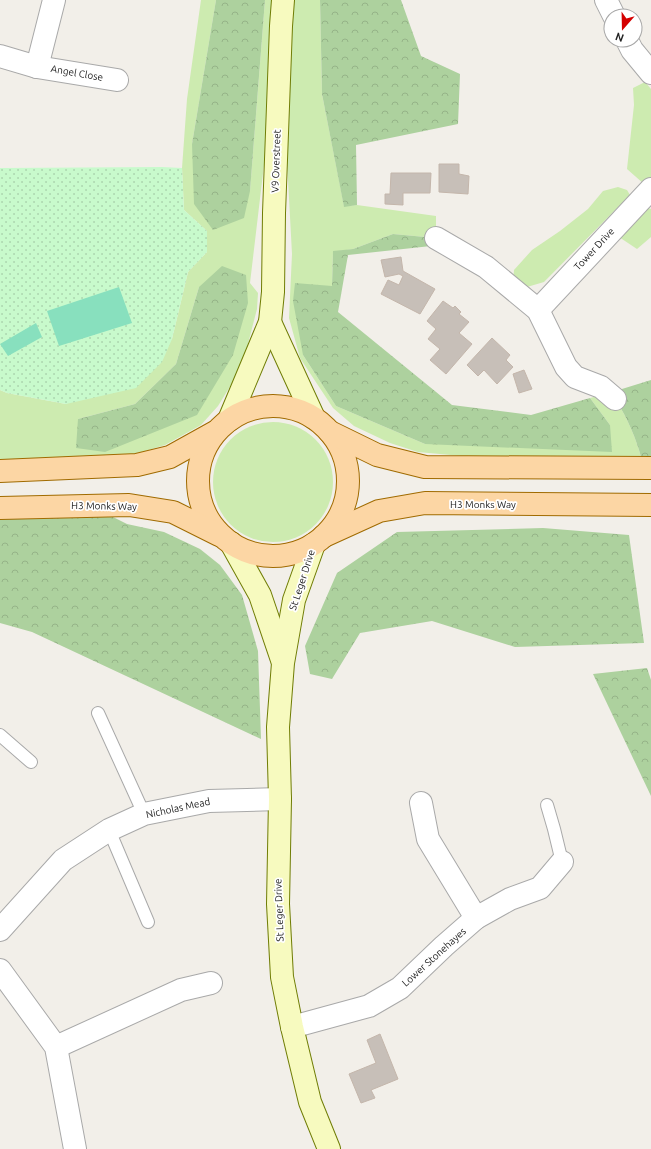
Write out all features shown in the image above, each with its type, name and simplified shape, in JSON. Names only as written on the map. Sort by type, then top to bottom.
[{"type":"main road","points":[[7,471],[137,465],[170,458],[242,412],[271,406],[286,407],[301,411],[322,425],[377,455],[425,467],[651,468]]},
{"type":"main road","points":[[223,425],[205,450],[200,461],[198,478],[199,495],[204,511],[213,526],[228,541]]},
{"type":"main road","points":[[318,540],[335,523],[344,506],[348,486],[346,467],[340,448],[322,425]]},
{"type":"main road","name":"H3 Monks Way","points":[[9,508],[129,505],[173,512],[246,551],[263,555],[275,555],[298,551],[379,511],[425,503],[651,505]]},
{"type":"street","name":"Angel Close","points":[[37,67],[54,0]]},
{"type":"street","name":"V9 Overstreet","points":[[223,425],[270,322],[273,292],[274,213],[283,0]]},
{"type":"street","points":[[631,48],[651,73]]},
{"type":"street","name":"Angel Close","points":[[0,56],[37,67],[117,80]]},
{"type":"street","name":"Tower Drive","points":[[538,310],[651,189]]},
{"type":"street","points":[[436,238],[486,267],[538,310],[566,367],[575,377],[601,387],[615,399]]},
{"type":"street","points":[[270,322],[322,425]]},
{"type":"street","name":"St Leger Drive","points":[[318,540],[294,600],[283,663],[278,728],[280,799],[278,904],[282,977],[292,1027],[310,1102],[329,1149]]},
{"type":"street","name":"St Leger Drive","points":[[228,541],[260,595],[283,663]]},
{"type":"street","name":"Nicholas Mead","points":[[0,930],[63,860],[109,830],[144,814],[210,801],[280,799]]},
{"type":"street","points":[[422,803],[428,839],[476,918]]},
{"type":"street","name":"Lower Stonehayes","points":[[292,1027],[369,1006],[400,988],[476,918],[510,899],[540,888],[562,862]]},
{"type":"street","points":[[0,970],[56,1047],[75,1149]]},
{"type":"street","points":[[56,1047],[181,990],[211,983]]},
{"type":"lane","points":[[98,713],[144,814]]},
{"type":"lane","points":[[0,734],[31,762]]},
{"type":"lane","points":[[547,805],[562,862]]},
{"type":"lane","points":[[109,830],[148,922]]},
{"type":"green space","points":[[201,0],[216,0],[192,144],[250,191],[265,0],[320,0],[322,94],[344,206],[357,205],[436,216],[436,238],[393,234],[353,249],[333,252],[332,286],[303,355],[336,406],[425,444],[610,425],[590,398],[609,393],[624,414],[636,441],[641,457],[651,457],[651,468],[590,468],[418,452],[390,443],[354,426],[333,408],[300,358],[289,318],[292,254],[280,30],[250,283],[258,293],[257,309],[242,367],[218,406],[201,425],[165,445],[135,454],[0,467],[0,390],[7,393],[66,404],[172,339],[188,272],[207,252],[207,231],[184,210],[182,168],[187,99]],"holes":[[[199,287],[197,415],[78,419],[135,404],[176,364]]]},
{"type":"green space","points":[[216,0],[265,0],[250,191],[244,218],[213,230],[194,204],[192,144]]},
{"type":"green space","points":[[320,0],[401,0],[421,56],[460,74],[458,124],[356,145],[357,205],[344,207],[322,94]]},
{"type":"green space","points":[[645,82],[651,89],[651,181],[644,184],[627,169],[634,105],[633,88]]},
{"type":"green space","points":[[0,168],[182,168],[184,210],[207,231],[207,252],[188,272],[172,339],[162,362],[136,388],[66,404],[7,393],[0,390]]},
{"type":"green space","points":[[618,187],[627,190],[630,195],[544,282],[527,287],[513,282],[514,270],[532,250],[560,231],[588,209],[603,191]]},
{"type":"green space","points":[[646,207],[651,209],[651,237],[637,249],[619,237]]},
{"type":"green space","points":[[393,234],[436,238],[431,246],[348,255],[338,312],[452,405],[531,415],[590,398],[610,425],[612,452],[425,444],[336,406],[303,355],[293,301],[295,283],[332,286],[333,251],[353,249]]},
{"type":"green space","points":[[222,266],[246,275],[248,303],[233,355],[197,415],[105,452],[76,448],[78,419],[135,404],[176,364],[199,287]]},
{"type":"green space","points":[[119,287],[132,323],[59,346],[47,311]]},
{"type":"green space","points":[[36,323],[42,337],[8,356],[0,344]]},
{"type":"green space","points":[[651,380],[651,457],[641,457],[636,441],[624,414],[609,393]]},
{"type":"green space","points":[[273,422],[296,426],[316,439],[329,459],[333,482],[329,505],[316,525],[296,538],[273,542],[250,538],[230,525],[217,505],[213,482],[217,459],[230,439],[250,426]]},
{"type":"green space","points":[[89,505],[127,524],[164,532],[200,549],[220,565],[242,595],[258,651],[261,739],[32,632],[0,623],[0,508]]},
{"type":"green space","points":[[543,528],[629,535],[644,643],[515,647],[432,621],[360,633],[332,679],[310,674],[305,646],[337,573],[397,532]]},
{"type":"green space","points":[[647,668],[651,680],[651,796],[593,674]]},
{"type":"building","points":[[439,164],[459,164],[459,174],[469,176],[468,194],[439,192]]},
{"type":"building","points":[[391,173],[431,173],[430,193],[403,193],[403,205],[385,204],[385,194],[390,194]]},
{"type":"building","points":[[401,257],[403,271],[435,289],[420,314],[381,294],[388,280],[399,285],[403,276],[399,274],[385,277],[381,260]]},
{"type":"building","points":[[443,301],[453,308],[455,306],[461,312],[459,314],[469,322],[459,333],[472,344],[446,374],[430,360],[440,349],[428,339],[436,329],[427,321]]},
{"type":"building","points":[[492,338],[510,355],[506,360],[513,367],[497,384],[484,370],[478,376],[467,365]]},
{"type":"building","points":[[524,370],[532,389],[519,393],[513,374]]},
{"type":"building","points":[[380,1034],[398,1079],[371,1090],[375,1098],[361,1103],[349,1074],[376,1063],[367,1040]]}]
